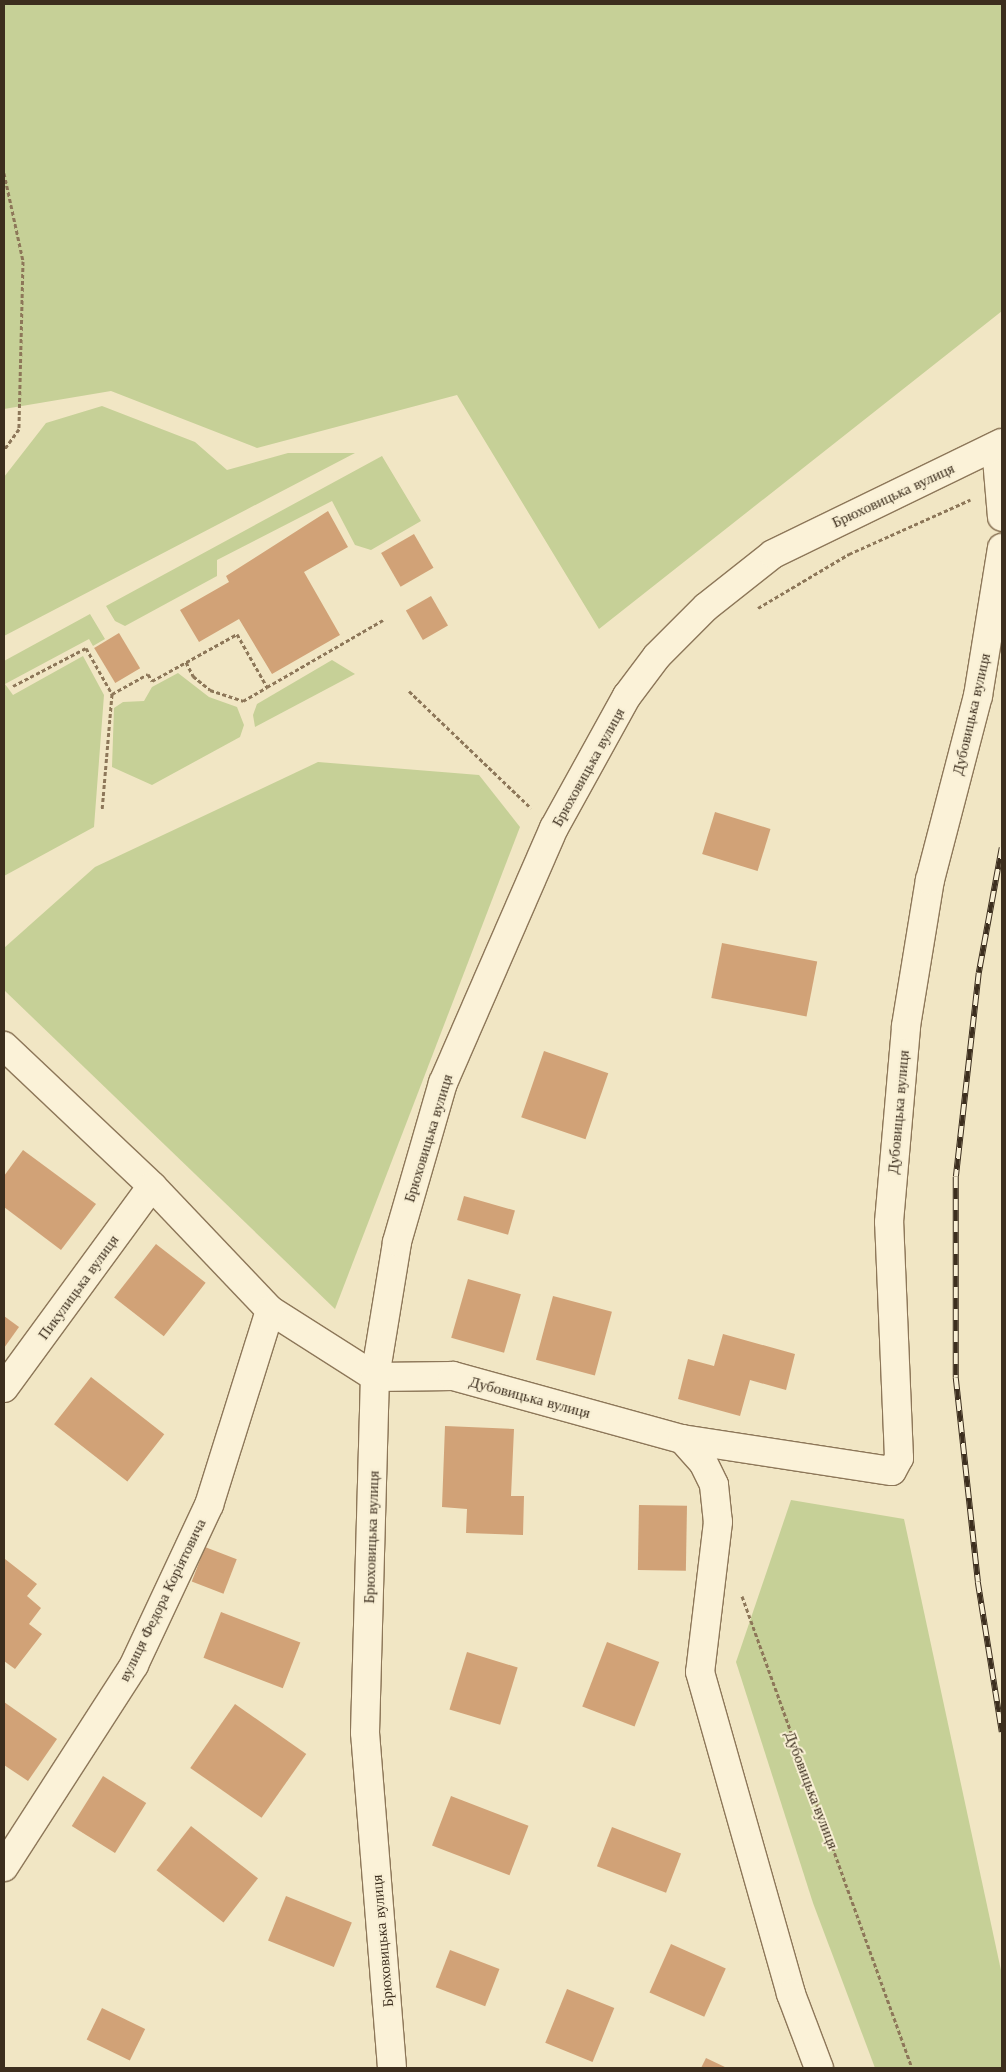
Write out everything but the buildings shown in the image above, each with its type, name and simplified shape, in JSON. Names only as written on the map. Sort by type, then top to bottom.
[{"type":"street","points":[[999,445],[1002,518]]},
{"type":"street","name":"Брюховицька вулиця","points":[[392,2068],[365,1733],[375,1377],[397,1242],[443,1083],[554,828],[627,696],[658,656],[706,607],[773,554],[999,445]]},
{"type":"street","name":"Дубовицька вулиця","points":[[375,1377],[453,1376],[682,1439],[892,1471],[899,1458],[889,1222],[906,1026],[930,880],[978,696],[1002,548]]},
{"type":"street","points":[[4,1046],[152,1186],[270,1310],[375,1377]]},
{"type":"street","name":"Пикулицька вулиця","points":[[4,1388],[152,1186]]},
{"type":"street","name":"вулиця Федора Коріятовича","points":[[4,1867],[134,1665],[209,1505],[270,1310]]},
{"type":"street","points":[[682,1439],[703,1462],[714,1485],[718,1522],[700,1672],[791,1994],[819,2068]]},
{"type":"path","points":[[4,173],[23,261],[19,430],[4,450]]},
{"type":"path","points":[[749,615],[849,554],[1000,486]]},
{"type":"path","points":[[186,662],[193,676],[210,690],[243,701],[384,620]]},
{"type":"path","points":[[112,694],[148,674],[152,681],[237,634],[267,687]]},
{"type":"path","points":[[13,686],[86,648],[112,694],[102,810]]},
{"type":"path","name":"Дубовицька вулиця","points":[[739,1589],[912,2068]]},
{"type":"green space","points":[[4,4],[1002,4],[1002,311],[599,629],[457,395],[257,448],[111,391],[4,409]]},
{"type":"green space","points":[[102,406],[195,442],[227,470],[288,453],[355,453],[4,636],[4,477],[46,423]]},
{"type":"green space","points":[[382,456],[421,521],[371,550],[355,545],[332,501],[217,560],[217,576],[125,626],[115,621],[106,606]]},
{"type":"green space","points":[[90,614],[105,639],[93,646],[89,639],[5,684],[13,695],[83,656],[104,695],[94,827],[4,876],[4,661]]},
{"type":"green space","points":[[332,660],[355,674],[255,727],[253,715],[257,704]]},
{"type":"green space","points":[[178,673],[209,697],[237,707],[244,725],[240,737],[152,785],[112,767],[114,708],[123,702],[144,701],[152,687]]},
{"type":"green space","points":[[318,762],[479,775],[520,827],[335,1309],[4,990],[4,948],[95,867]]},
{"type":"green space","points":[[791,1500],[904,1519],[1002,1975],[1002,2068],[875,2068],[813,1903],[736,1662]]},
{"type":"railway","points":[[1002,848],[979,973],[956,1177],[956,1378],[978,1582],[1002,1732]]}]
